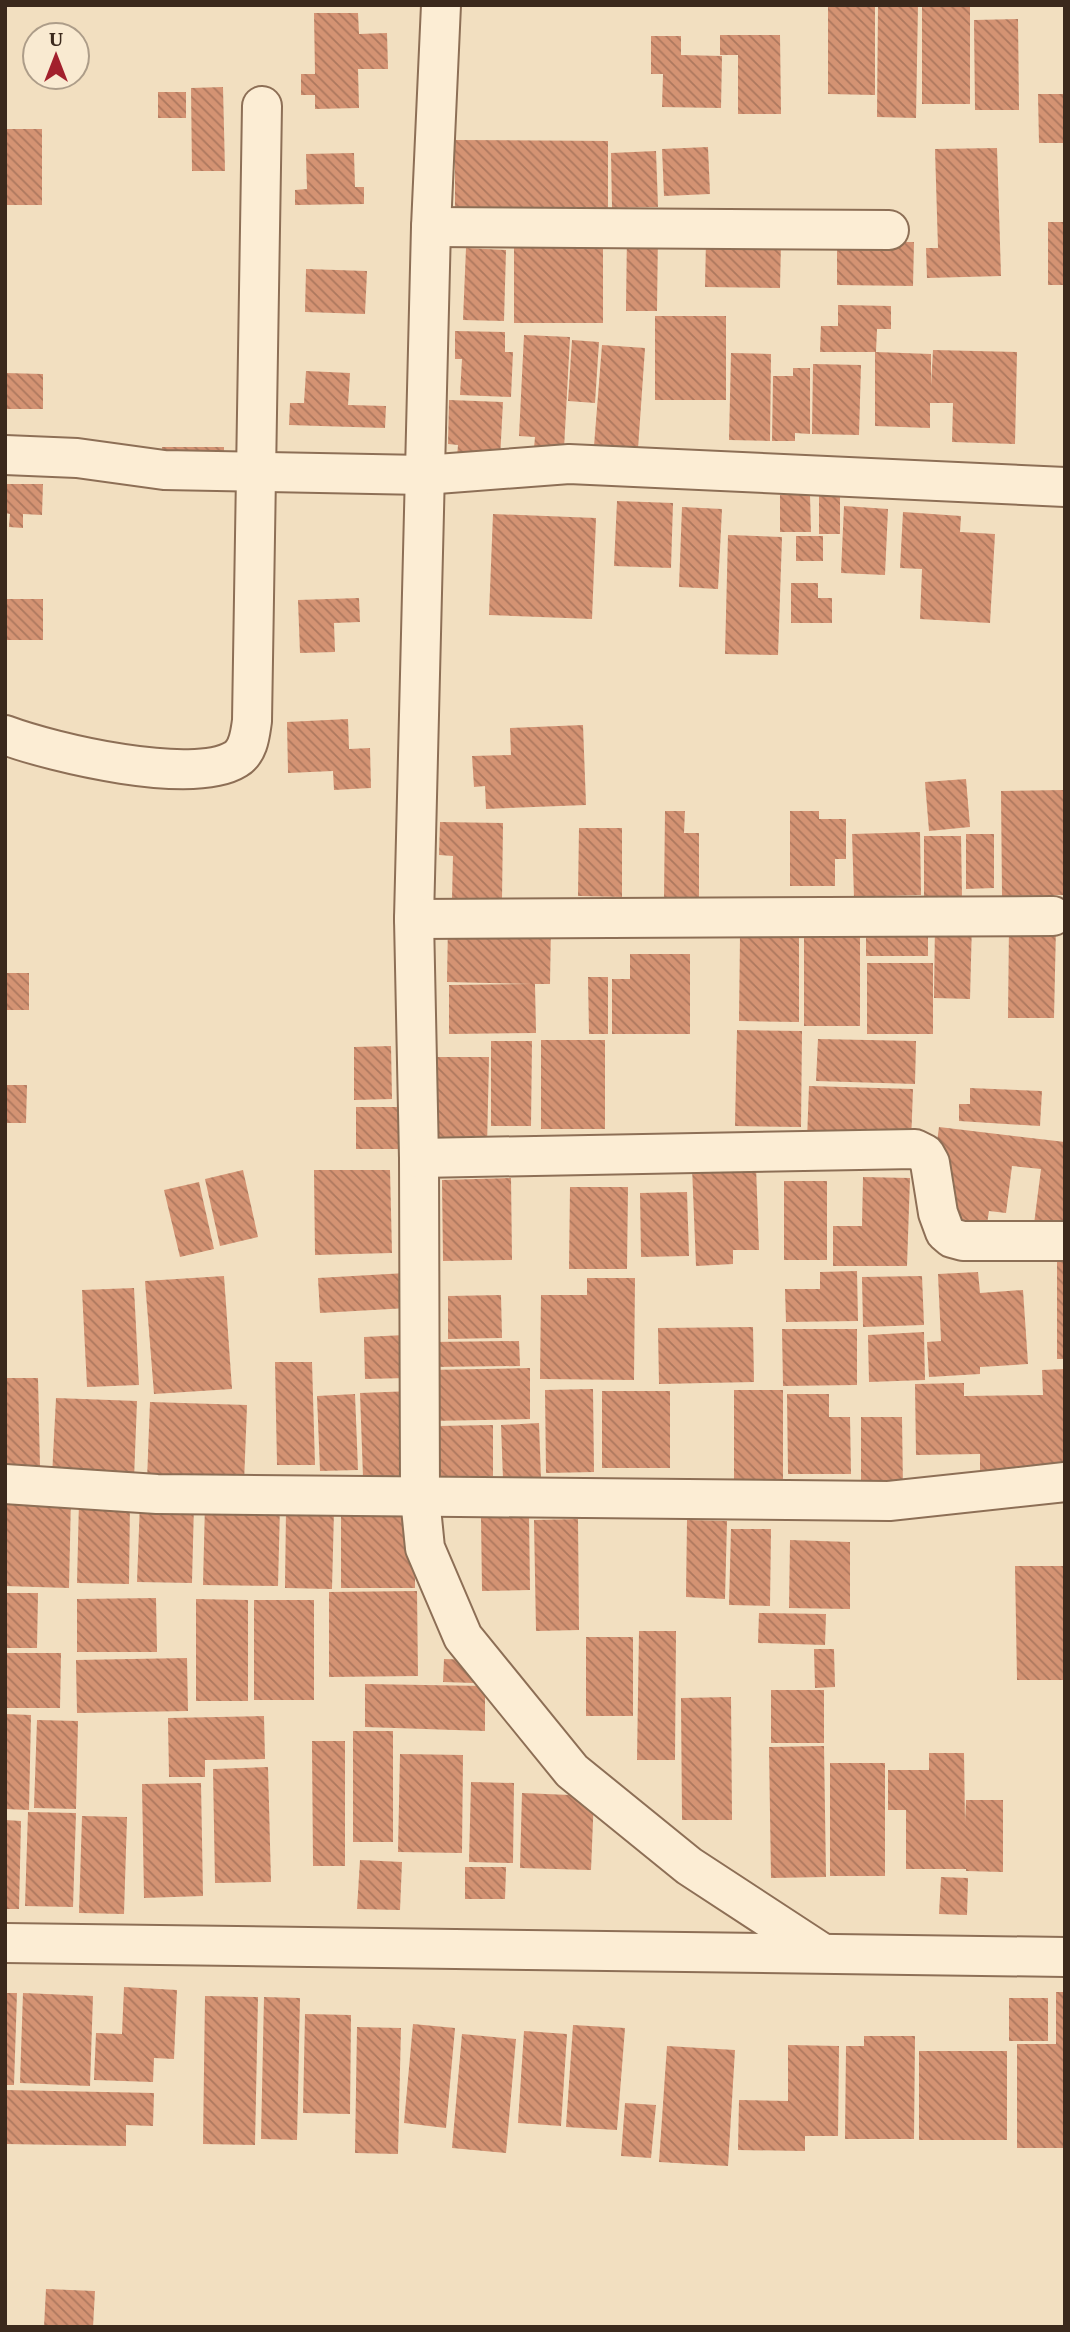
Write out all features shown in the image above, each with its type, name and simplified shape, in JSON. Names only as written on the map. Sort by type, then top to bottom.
[{"type":"street","points":[[441,5],[431,227],[414,919],[419,1158],[419,1498],[425,1548],[463,1637],[572,1771],[689,1866],[822,1953]]},
{"type":"street","points":[[5,735],[92,760],[201,770],[239,758],[248,743],[252,721],[262,106]]},
{"type":"street","points":[[431,227],[889,230]]},
{"type":"street","points":[[5,455],[77,458],[164,470],[424,475],[569,464],[1065,487]]},
{"type":"street","points":[[414,919],[1053,916]]},
{"type":"street","points":[[419,1158],[915,1149],[925,1153],[930,1163],[937,1213],[945,1232],[951,1238],[963,1241],[1065,1241]]},
{"type":"street","points":[[5,1484],[157,1494],[889,1501],[1065,1482]]},
{"type":"street","points":[[5,1943],[1065,1957]]},
{"type":"building","points":[[828,5],[875,5],[875,95],[828,94]]},
{"type":"building","points":[[878,5],[918,5],[916,118],[877,117]]},
{"type":"building","points":[[922,5],[970,5],[970,104],[922,104]]},
{"type":"building","points":[[314,13],[358,13],[359,34],[387,33],[388,69],[358,69],[359,108],[315,109],[315,95],[301,95],[301,74],[315,74]]},
{"type":"building","points":[[1018,19],[1019,110],[975,110],[974,20]]},
{"type":"building","points":[[720,35],[780,35],[781,114],[738,114],[738,55],[720,55]]},
{"type":"building","points":[[651,36],[681,36],[681,55],[722,56],[721,108],[662,107],[663,74],[651,74]]},
{"type":"building","points":[[223,87],[225,171],[192,171],[191,88]]},
{"type":"building","points":[[158,92],[186,92],[186,118],[158,118]]},
{"type":"building","points":[[1038,94],[1065,94],[1065,143],[1039,143]]},
{"type":"building","points":[[5,129],[42,129],[42,205],[5,205]]},
{"type":"building","points":[[455,140],[608,141],[608,217],[455,216]]},
{"type":"building","points":[[708,147],[710,194],[664,196],[662,149]]},
{"type":"building","points":[[997,148],[1001,276],[927,278],[926,248],[938,248],[935,149]]},
{"type":"building","points":[[656,151],[658,207],[612,208],[611,153]]},
{"type":"building","points":[[354,153],[355,187],[364,187],[364,204],[295,205],[295,190],[307,189],[306,154]]},
{"type":"building","points":[[1048,222],[1065,222],[1065,285],[1048,285]]},
{"type":"building","points":[[627,231],[658,232],[657,311],[626,311]]},
{"type":"building","points":[[514,239],[603,239],[603,323],[514,323]]},
{"type":"building","points":[[706,241],[781,243],[780,288],[705,287]]},
{"type":"building","points":[[837,242],[914,242],[913,286],[837,285]]},
{"type":"building","points":[[466,248],[506,250],[504,321],[463,320]]},
{"type":"building","points":[[306,269],[367,271],[365,314],[305,312]]},
{"type":"building","points":[[838,305],[891,306],[891,329],[877,329],[876,352],[820,352],[821,326],[838,326]]},
{"type":"building","points":[[655,316],[726,316],[726,400],[655,400]]},
{"type":"building","points":[[455,331],[505,332],[505,352],[513,352],[511,397],[460,395],[462,359],[455,359]]},
{"type":"building","points":[[524,335],[570,337],[564,449],[534,448],[535,437],[519,436]]},
{"type":"building","points":[[572,340],[599,342],[595,403],[568,401]]},
{"type":"building","points":[[602,345],[645,348],[638,449],[594,446]]},
{"type":"building","points":[[933,350],[1017,352],[1015,444],[952,442],[953,403],[930,403],[930,428],[875,426],[875,352],[931,354],[931,386]]},
{"type":"building","points":[[731,353],[771,354],[770,441],[729,440]]},
{"type":"building","points":[[813,364],[861,365],[859,435],[812,434]]},
{"type":"building","points":[[793,368],[810,368],[810,434],[795,433],[795,441],[772,441],[773,376],[793,376]]},
{"type":"building","points":[[306,371],[350,373],[348,405],[386,406],[385,428],[289,425],[290,403],[304,403]]},
{"type":"building","points":[[5,373],[43,374],[43,409],[5,409]]},
{"type":"building","points":[[449,400],[503,402],[500,459],[457,457],[458,445],[448,444]]},
{"type":"building","points":[[162,447],[224,447],[224,468],[162,468]]},
{"type":"building","points":[[5,484],[43,484],[42,515],[23,514],[23,528],[9,527],[10,514],[5,513]]},
{"type":"building","points":[[819,490],[840,491],[840,534],[819,534]]},
{"type":"building","points":[[780,495],[810,495],[811,532],[780,532]]},
{"type":"building","points":[[617,501],[673,503],[671,568],[614,566]]},
{"type":"building","points":[[844,506],[888,509],[885,575],[841,573]]},
{"type":"building","points":[[682,507],[722,509],[718,589],[679,587]]},
{"type":"building","points":[[903,512],[961,516],[960,532],[995,534],[990,623],[920,619],[922,569],[900,568]]},
{"type":"building","points":[[493,514],[596,518],[592,619],[489,615]]},
{"type":"building","points":[[728,535],[782,537],[778,655],[725,654]]},
{"type":"building","points":[[796,536],[823,536],[823,561],[796,561]]},
{"type":"building","points":[[791,583],[818,583],[818,598],[832,598],[832,623],[791,623]]},
{"type":"building","points":[[359,598],[360,622],[334,623],[335,652],[300,653],[298,600]]},
{"type":"building","points":[[5,599],[43,599],[43,640],[5,640]]},
{"type":"building","points":[[348,719],[349,749],[370,748],[371,788],[334,790],[333,771],[288,773],[287,722]]},
{"type":"building","points":[[583,725],[586,805],[486,809],[485,786],[474,787],[472,756],[511,755],[510,728]]},
{"type":"building","points":[[966,779],[970,827],[929,831],[925,782]]},
{"type":"building","points":[[1065,790],[1065,895],[1002,896],[1001,791]]},
{"type":"building","points":[[665,811],[685,811],[684,833],[699,833],[699,900],[664,900]]},
{"type":"building","points":[[790,811],[819,811],[819,819],[846,819],[846,859],[835,859],[835,886],[790,886]]},
{"type":"building","points":[[440,822],[503,823],[502,900],[452,899],[453,856],[439,855]]},
{"type":"building","points":[[579,828],[622,828],[622,897],[578,896]]},
{"type":"building","points":[[920,832],[921,895],[854,897],[852,834]]},
{"type":"building","points":[[966,834],[994,834],[994,888],[966,889]]},
{"type":"building","points":[[924,836],[961,836],[962,898],[924,899]]},
{"type":"building","points":[[448,922],[551,924],[550,984],[535,984],[536,1033],[449,1034],[449,985],[532,984],[447,982]]},
{"type":"building","points":[[866,922],[928,923],[928,956],[866,956]]},
{"type":"building","points":[[935,922],[972,922],[970,999],[934,998]]},
{"type":"building","points":[[1009,925],[1056,926],[1054,1018],[1008,1018]]},
{"type":"building","points":[[804,930],[860,931],[860,1026],[804,1026]]},
{"type":"building","points":[[740,936],[799,937],[799,1022],[739,1021]]},
{"type":"building","points":[[630,954],[690,954],[690,1034],[612,1034],[612,979],[630,979]]},
{"type":"building","points":[[867,963],[933,963],[933,1034],[867,1034]]},
{"type":"building","points":[[5,973],[29,973],[29,1010],[5,1010]]},
{"type":"building","points":[[588,977],[608,977],[608,1034],[589,1034]]},
{"type":"building","points":[[737,1030],[802,1031],[801,1127],[735,1126]]},
{"type":"building","points":[[818,1039],[916,1041],[915,1084],[816,1081]]},
{"type":"building","points":[[541,1040],[605,1040],[605,1129],[541,1129]]},
{"type":"building","points":[[491,1041],[532,1041],[531,1126],[491,1126]]},
{"type":"building","points":[[391,1046],[392,1099],[354,1100],[354,1047]]},
{"type":"building","points":[[435,1057],[489,1057],[487,1147],[433,1146]]},
{"type":"building","points":[[5,1085],[27,1085],[26,1123],[5,1123]]},
{"type":"building","points":[[809,1086],[913,1089],[911,1143],[807,1140]]},
{"type":"building","points":[[970,1088],[1042,1091],[1040,1126],[959,1121],[959,1104],[970,1104]]},
{"type":"building","points":[[356,1107],[406,1107],[406,1149],[356,1149]]},
{"type":"building","points":[[939,1127],[1065,1142],[1065,1228],[1034,1224],[1041,1169],[1012,1166],[1006,1213],[989,1211],[987,1224],[953,1220],[956,1192],[945,1191],[948,1158],[935,1157]]},
{"type":"building","points":[[756,1166],[759,1250],[733,1250],[733,1264],[696,1266],[692,1167]]},
{"type":"building","points":[[243,1170],[258,1237],[220,1246],[205,1179]]},
{"type":"building","points":[[314,1170],[390,1170],[392,1253],[315,1255]]},
{"type":"building","points":[[863,1177],[910,1178],[907,1266],[833,1266],[833,1226],[862,1226]]},
{"type":"building","points":[[511,1178],[512,1260],[443,1261],[442,1180]]},
{"type":"building","points":[[784,1181],[827,1181],[827,1260],[784,1260]]},
{"type":"building","points":[[199,1182],[214,1249],[180,1257],[164,1190]]},
{"type":"building","points":[[570,1187],[628,1187],[627,1269],[569,1269]]},
{"type":"building","points":[[687,1192],[689,1256],[641,1257],[640,1193]]},
{"type":"building","points":[[1057,1259],[1065,1259],[1065,1359],[1057,1359]]},
{"type":"building","points":[[857,1271],[858,1321],[786,1322],[785,1289],[820,1289],[820,1272]]},
{"type":"building","points":[[978,1272],[980,1293],[1023,1290],[1028,1364],[980,1367],[980,1374],[929,1377],[927,1342],[941,1341],[938,1274]]},
{"type":"building","points":[[406,1273],[408,1308],[320,1313],[318,1278]]},
{"type":"building","points":[[224,1276],[232,1389],[154,1394],[145,1281]]},
{"type":"building","points":[[922,1276],[924,1325],[863,1327],[862,1277]]},
{"type":"building","points":[[587,1278],[635,1278],[634,1380],[540,1379],[541,1295],[587,1295]]},
{"type":"building","points":[[134,1288],[139,1385],[87,1387],[82,1290]]},
{"type":"building","points":[[501,1295],[502,1338],[448,1339],[448,1296]]},
{"type":"building","points":[[753,1327],[754,1382],[659,1384],[658,1328]]},
{"type":"building","points":[[782,1329],[857,1329],[857,1385],[783,1386]]},
{"type":"building","points":[[924,1332],[925,1380],[869,1382],[868,1335]]},
{"type":"building","points":[[405,1335],[407,1378],[365,1379],[364,1337]]},
{"type":"building","points":[[519,1341],[520,1366],[432,1367],[431,1342]]},
{"type":"building","points":[[275,1362],[312,1362],[315,1465],[277,1465]]},
{"type":"building","points":[[530,1368],[530,1419],[429,1421],[428,1370]]},
{"type":"building","points":[[1065,1369],[1065,1471],[980,1472],[980,1454],[916,1455],[915,1384],[964,1383],[964,1396],[1043,1395],[1042,1370]]},
{"type":"building","points":[[5,1378],[38,1378],[40,1467],[5,1468]]},
{"type":"building","points":[[593,1389],[594,1472],[546,1473],[545,1390]]},
{"type":"building","points":[[734,1390],[783,1390],[783,1485],[734,1485]]},
{"type":"building","points":[[413,1391],[416,1475],[363,1477],[360,1393]]},
{"type":"building","points":[[602,1391],[670,1391],[670,1468],[602,1468]]},
{"type":"building","points":[[355,1394],[358,1470],[320,1471],[317,1396]]},
{"type":"building","points":[[787,1394],[829,1394],[829,1417],[850,1417],[851,1474],[788,1474]]},
{"type":"building","points":[[56,1398],[137,1401],[134,1479],[52,1476]]},
{"type":"building","points":[[150,1402],[247,1405],[244,1483],[147,1480]]},
{"type":"building","points":[[861,1417],[902,1417],[903,1490],[861,1490]]},
{"type":"building","points":[[539,1423],[541,1479],[503,1480],[501,1425]]},
{"type":"building","points":[[493,1425],[493,1476],[438,1477],[437,1426]]},
{"type":"building","points":[[5,1494],[71,1496],[69,1588],[5,1586]]},
{"type":"building","points":[[79,1501],[130,1502],[129,1584],[77,1583]]},
{"type":"building","points":[[140,1502],[194,1503],[192,1583],[137,1582]]},
{"type":"building","points":[[205,1503],[280,1505],[278,1586],[203,1585]]},
{"type":"building","points":[[286,1510],[334,1510],[332,1589],[285,1588]]},
{"type":"building","points":[[341,1513],[415,1513],[415,1588],[341,1588]]},
{"type":"building","points":[[529,1515],[530,1590],[482,1591],[481,1516]]},
{"type":"building","points":[[578,1519],[579,1630],[536,1631],[534,1520]]},
{"type":"building","points":[[687,1520],[727,1521],[725,1599],[686,1597]]},
{"type":"building","points":[[731,1529],[771,1529],[770,1606],[729,1605]]},
{"type":"building","points":[[790,1540],[850,1542],[850,1609],[789,1608]]},
{"type":"building","points":[[1015,1566],[1065,1566],[1065,1680],[1017,1680]]},
{"type":"building","points":[[417,1591],[418,1676],[329,1677],[329,1592]]},
{"type":"building","points":[[5,1593],[38,1593],[37,1648],[5,1648]]},
{"type":"building","points":[[156,1598],[157,1652],[77,1652],[77,1599]]},
{"type":"building","points":[[196,1599],[248,1600],[248,1701],[196,1701]]},
{"type":"building","points":[[254,1600],[314,1600],[314,1700],[254,1700]]},
{"type":"building","points":[[759,1613],[826,1614],[825,1645],[758,1643]]},
{"type":"building","points":[[639,1631],[676,1631],[675,1760],[637,1760]]},
{"type":"building","points":[[586,1637],[633,1637],[633,1716],[586,1716]]},
{"type":"building","points":[[814,1649],[834,1649],[835,1687],[815,1688]]},
{"type":"building","points":[[5,1653],[61,1653],[60,1708],[5,1708]]},
{"type":"building","points":[[187,1658],[188,1711],[77,1713],[76,1660]]},
{"type":"building","points":[[444,1659],[474,1660],[474,1683],[443,1682]]},
{"type":"building","points":[[365,1684],[485,1686],[485,1731],[365,1727]]},
{"type":"building","points":[[771,1690],[824,1690],[824,1743],[771,1743]]},
{"type":"building","points":[[731,1697],[732,1820],[682,1820],[681,1698]]},
{"type":"building","points":[[5,1714],[31,1715],[29,1810],[5,1809]]},
{"type":"building","points":[[264,1716],[265,1759],[205,1760],[205,1777],[169,1777],[168,1718]]},
{"type":"building","points":[[37,1720],[78,1721],[76,1809],[34,1808]]},
{"type":"building","points":[[353,1731],[393,1731],[393,1842],[353,1842]]},
{"type":"building","points":[[312,1741],[345,1741],[345,1866],[313,1866]]},
{"type":"building","points":[[824,1746],[826,1877],[771,1878],[769,1747]]},
{"type":"building","points":[[929,1753],[964,1753],[965,1822],[966,1800],[1003,1800],[1003,1872],[906,1869],[906,1810],[888,1810],[888,1770],[929,1770]]},
{"type":"building","points":[[400,1754],[463,1755],[462,1853],[398,1852]]},
{"type":"building","points":[[830,1763],[885,1763],[885,1876],[830,1876]]},
{"type":"building","points":[[268,1767],[271,1882],[215,1883],[213,1769]]},
{"type":"building","points":[[471,1782],[514,1783],[513,1863],[469,1862]]},
{"type":"building","points":[[201,1783],[203,1896],[144,1898],[142,1784]]},
{"type":"building","points":[[522,1793],[594,1796],[591,1870],[520,1868]]},
{"type":"building","points":[[28,1812],[76,1813],[73,1907],[25,1906]]},
{"type":"building","points":[[82,1816],[127,1817],[124,1914],[79,1913]]},
{"type":"building","points":[[5,1820],[21,1821],[19,1909],[5,1909]]},
{"type":"building","points":[[360,1860],[402,1862],[400,1910],[357,1909]]},
{"type":"building","points":[[465,1867],[506,1867],[505,1899],[465,1899]]},
{"type":"building","points":[[941,1877],[968,1878],[967,1915],[939,1914]]},
{"type":"building","points":[[124,1987],[177,1990],[174,2059],[154,2058],[153,2082],[94,2080],[96,2033],[122,2034]]},
{"type":"building","points":[[1056,1992],[1065,1992],[1065,2148],[1017,2148],[1017,2044],[1056,2044]]},
{"type":"building","points":[[5,1993],[17,1993],[14,2085],[5,2085]]},
{"type":"building","points":[[23,1993],[93,1996],[90,2086],[20,2083]]},
{"type":"building","points":[[205,1996],[258,1997],[255,2145],[203,2144]]},
{"type":"building","points":[[264,1997],[300,1998],[297,2140],[261,2139]]},
{"type":"building","points":[[1009,1998],[1048,1998],[1048,2041],[1009,2041]]},
{"type":"building","points":[[305,2014],[351,2015],[350,2114],[303,2113]]},
{"type":"building","points":[[413,2024],[455,2028],[446,2128],[404,2123]]},
{"type":"building","points":[[573,2025],[625,2028],[617,2130],[566,2127]]},
{"type":"building","points":[[357,2027],[401,2028],[398,2154],[355,2153]]},
{"type":"building","points":[[524,2031],[567,2034],[561,2126],[518,2123]]},
{"type":"building","points":[[462,2034],[516,2039],[506,2153],[452,2148]]},
{"type":"building","points":[[864,2036],[915,2036],[914,2139],[845,2139],[846,2046],[864,2046]]},
{"type":"building","points":[[788,2045],[839,2046],[838,2136],[805,2136],[805,2151],[738,2150],[739,2100],[788,2101]]},
{"type":"building","points":[[667,2046],[735,2050],[728,2166],[659,2162]]},
{"type":"building","points":[[919,2051],[1007,2051],[1007,2140],[919,2140]]},
{"type":"building","points":[[5,2090],[154,2093],[153,2126],[126,2125],[126,2146],[5,2144]]},
{"type":"building","points":[[625,2103],[656,2105],[651,2158],[621,2156]]},
{"type":"building","points":[[46,2289],[95,2291],[93,2327],[44,2327]]}]
